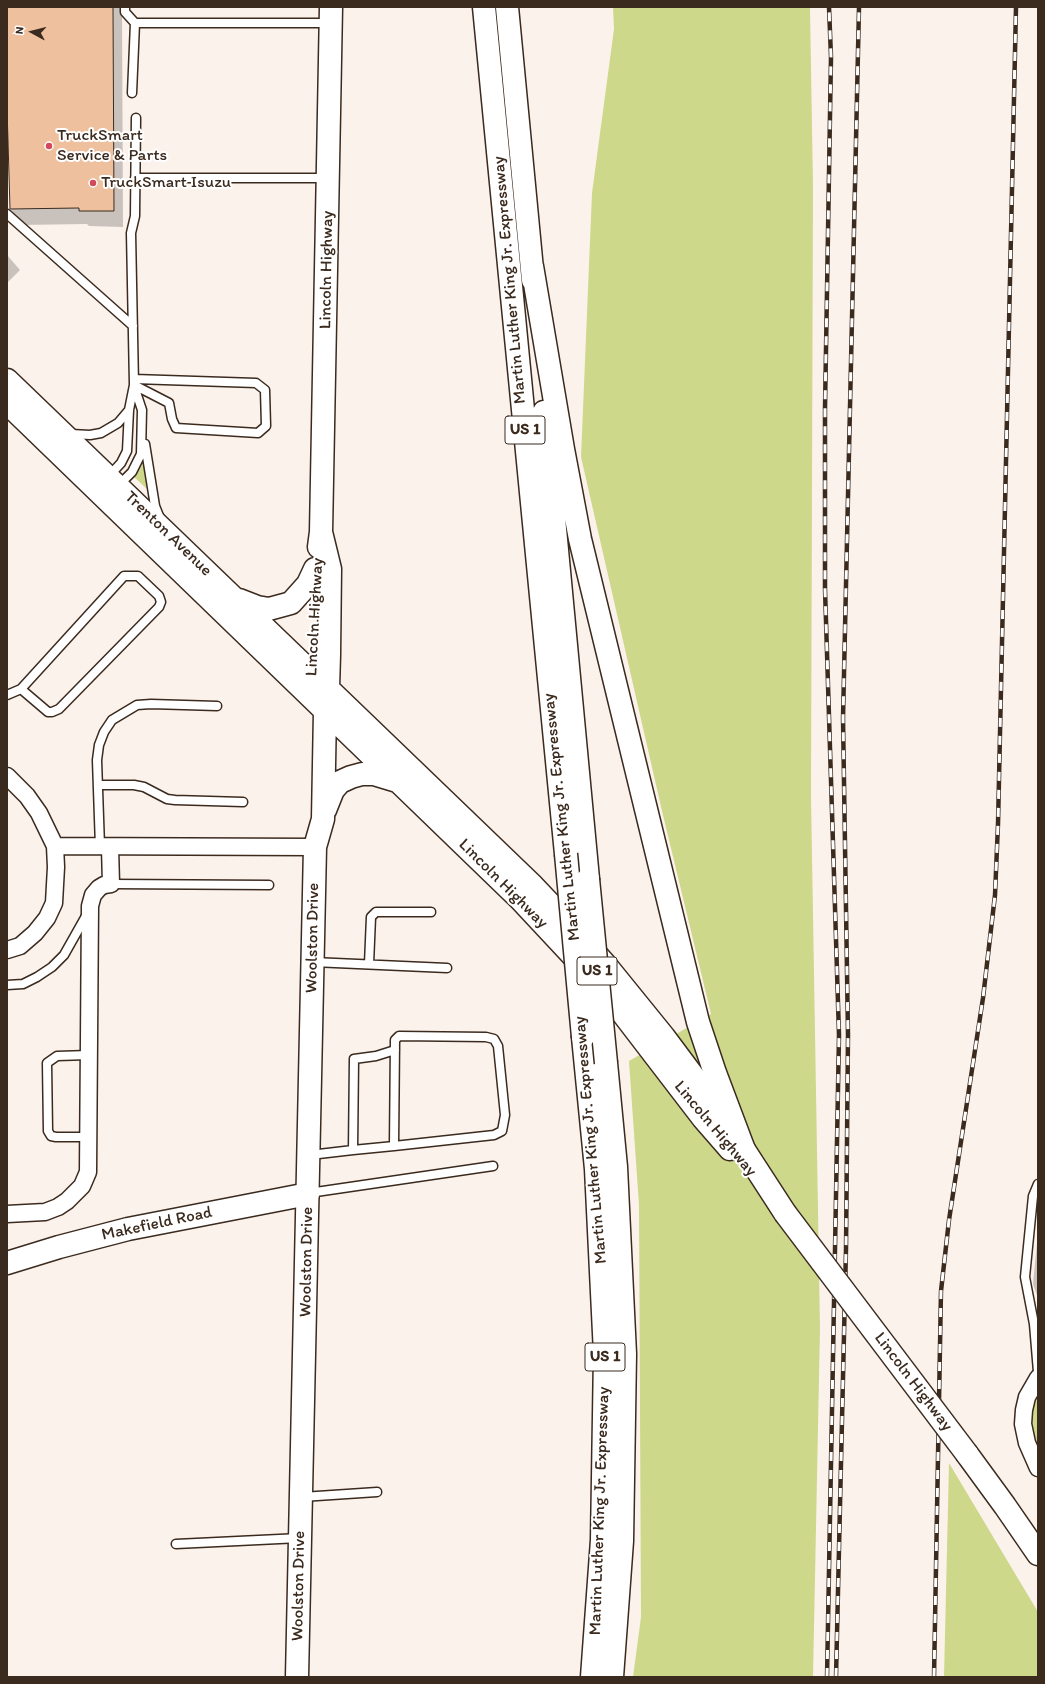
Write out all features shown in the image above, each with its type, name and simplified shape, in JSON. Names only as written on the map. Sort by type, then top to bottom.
[{"type":"main road","name":"Martin Luther King Jr. Expressway","points":[[484,7],[596,1169],[605,1354],[602,1540],[592,1677]]},
{"type":"main road","name":"Martin Luther King Jr. Expressway","points":[[507,7],[532,266],[547,456],[617,1182],[625,1354],[622,1541],[612,1677]]},
{"type":"main road","name":"Lincoln Highway","points":[[331,15],[321,532],[316,569],[319,693],[399,783],[520,899],[591,975],[624,1015],[703,1118],[785,1212]]},
{"type":"main road","points":[[532,266],[572,499],[582,546],[698,1022],[714,1073],[744,1150]]},
{"type":"main road","name":"Trenton Avenue","points":[[7,380],[62,431],[109,486],[170,536],[233,596],[319,693]]},
{"type":"main road","points":[[7,403],[109,486],[319,693]]},
{"type":"main road","name":"Lincoln Highway","points":[[319,693],[330,569],[321,532]]},
{"type":"main road","points":[[233,596],[257,607],[269,609],[280,607],[291,603],[301,595],[316,569]]},
{"type":"main road","name":"Lincoln Highway","points":[[319,693],[533,886],[604,963],[664,1037],[717,1108],[785,1212],[967,1454],[1038,1554]]},
{"type":"main road","name":"Woolston Drive","points":[[297,1677],[315,847],[323,819],[319,693]]},
{"type":"main road","name":"Woolston Drive","points":[[315,847],[308,819],[319,693]]},
{"type":"main road","points":[[323,819],[333,790],[340,782],[362,774],[374,774],[399,783]]},
{"type":"main road","name":"Makefield Road","points":[[7,1263],[59,1246],[128,1229],[308,1194]]},
{"type":"street","points":[[7,776],[27,796],[40,813],[55,846],[56,867],[54,903],[47,918],[35,933],[20,946],[7,950]]},
{"type":"street","points":[[55,846],[315,847]]},
{"type":"street","points":[[7,1214],[45,1212],[58,1207],[76,1194],[82,1186],[88,1172],[90,906],[93,895],[98,888],[104,884],[111,884],[105,847]]},
{"type":"street","points":[[1038,1378],[1027,1397],[1023,1424],[1027,1443],[1038,1468]]},
{"type":"lane","points":[[125,7],[125,12],[135,24],[132,93]]},
{"type":"lane","points":[[135,24],[331,15]]},
{"type":"lane","points":[[109,486],[127,451],[129,410],[134,382],[131,233],[135,216],[136,118]]},
{"type":"lane","points":[[135,178],[328,178]]},
{"type":"lane","points":[[7,214],[133,326]]},
{"type":"lane","points":[[134,382],[256,384],[265,390],[267,409],[266,426],[258,433],[176,428],[172,419],[169,403],[134,382]]},
{"type":"lane","points":[[109,486],[137,464],[142,444],[142,410],[134,382]]},
{"type":"lane","points":[[62,431],[80,435],[101,433],[118,423],[129,410]]},
{"type":"lane","points":[[142,427],[155,506],[159,517],[170,536]]},
{"type":"lane","points":[[7,695],[22,689],[124,576],[138,576],[159,596],[161,602],[159,607],[59,709],[48,712],[22,689]]},
{"type":"lane","points":[[105,847],[98,785],[99,745],[104,732],[112,720],[123,712],[137,705],[217,706]]},
{"type":"lane","points":[[98,785],[134,785],[144,787],[167,799],[175,800],[243,802]]},
{"type":"lane","points":[[111,884],[269,885]]},
{"type":"lane","points":[[7,986],[23,984],[52,967],[64,955],[74,940],[90,906]]},
{"type":"lane","points":[[369,964],[371,917],[376,912],[430,912]]},
{"type":"lane","points":[[312,962],[447,968]]},
{"type":"lane","points":[[309,1155],[353,1150],[394,1146],[494,1135],[502,1131],[505,1115],[498,1046],[494,1039],[486,1037],[399,1036],[395,1040],[394,1146]]},
{"type":"lane","points":[[353,1150],[354,1059],[376,1056],[395,1050]]},
{"type":"lane","points":[[88,1137],[56,1137],[51,1136],[48,1131],[48,1063],[57,1056],[89,1055]]},
{"type":"lane","points":[[308,1194],[493,1166]]},
{"type":"lane","points":[[1038,1184],[1033,1196],[1025,1277],[1034,1324],[1038,1372]]},
{"type":"lane","points":[[302,1496],[377,1492]]},
{"type":"lane","points":[[176,1544],[300,1538]]},
{"type":"green space","points":[[613,7],[810,7],[813,187],[811,796],[820,1328],[813,1677],[633,1677],[641,1617],[639,1205],[629,1061],[711,1014],[662,811],[581,457],[592,193],[614,29]]},
{"type":"green space","points":[[144,462],[148,486],[146,488],[134,477]]},
{"type":"green space","points":[[1038,1388],[1038,1455],[1028,1422]]},
{"type":"green space","points":[[949,1463],[1038,1612],[1038,1677],[944,1677]]},
{"type":"building","points":[[7,7],[113,7],[114,211],[79,211],[79,208],[10,209],[7,108]]},
{"type":"railway","points":[[827,1677],[839,1035],[825,589],[825,408],[831,57],[829,7]]},
{"type":"railway","points":[[836,1677],[846,1249],[848,1035],[843,718],[859,7]]},
{"type":"railway","points":[[934,1677],[941,1291],[949,1220],[983,998],[995,895],[998,824],[1016,7]]},
{"type":"place","name":"TruckSmart Service & Parts","points":[[49,146]]},
{"type":"place","name":"TruckSmart Isuzu","points":[[93,183]]}]
